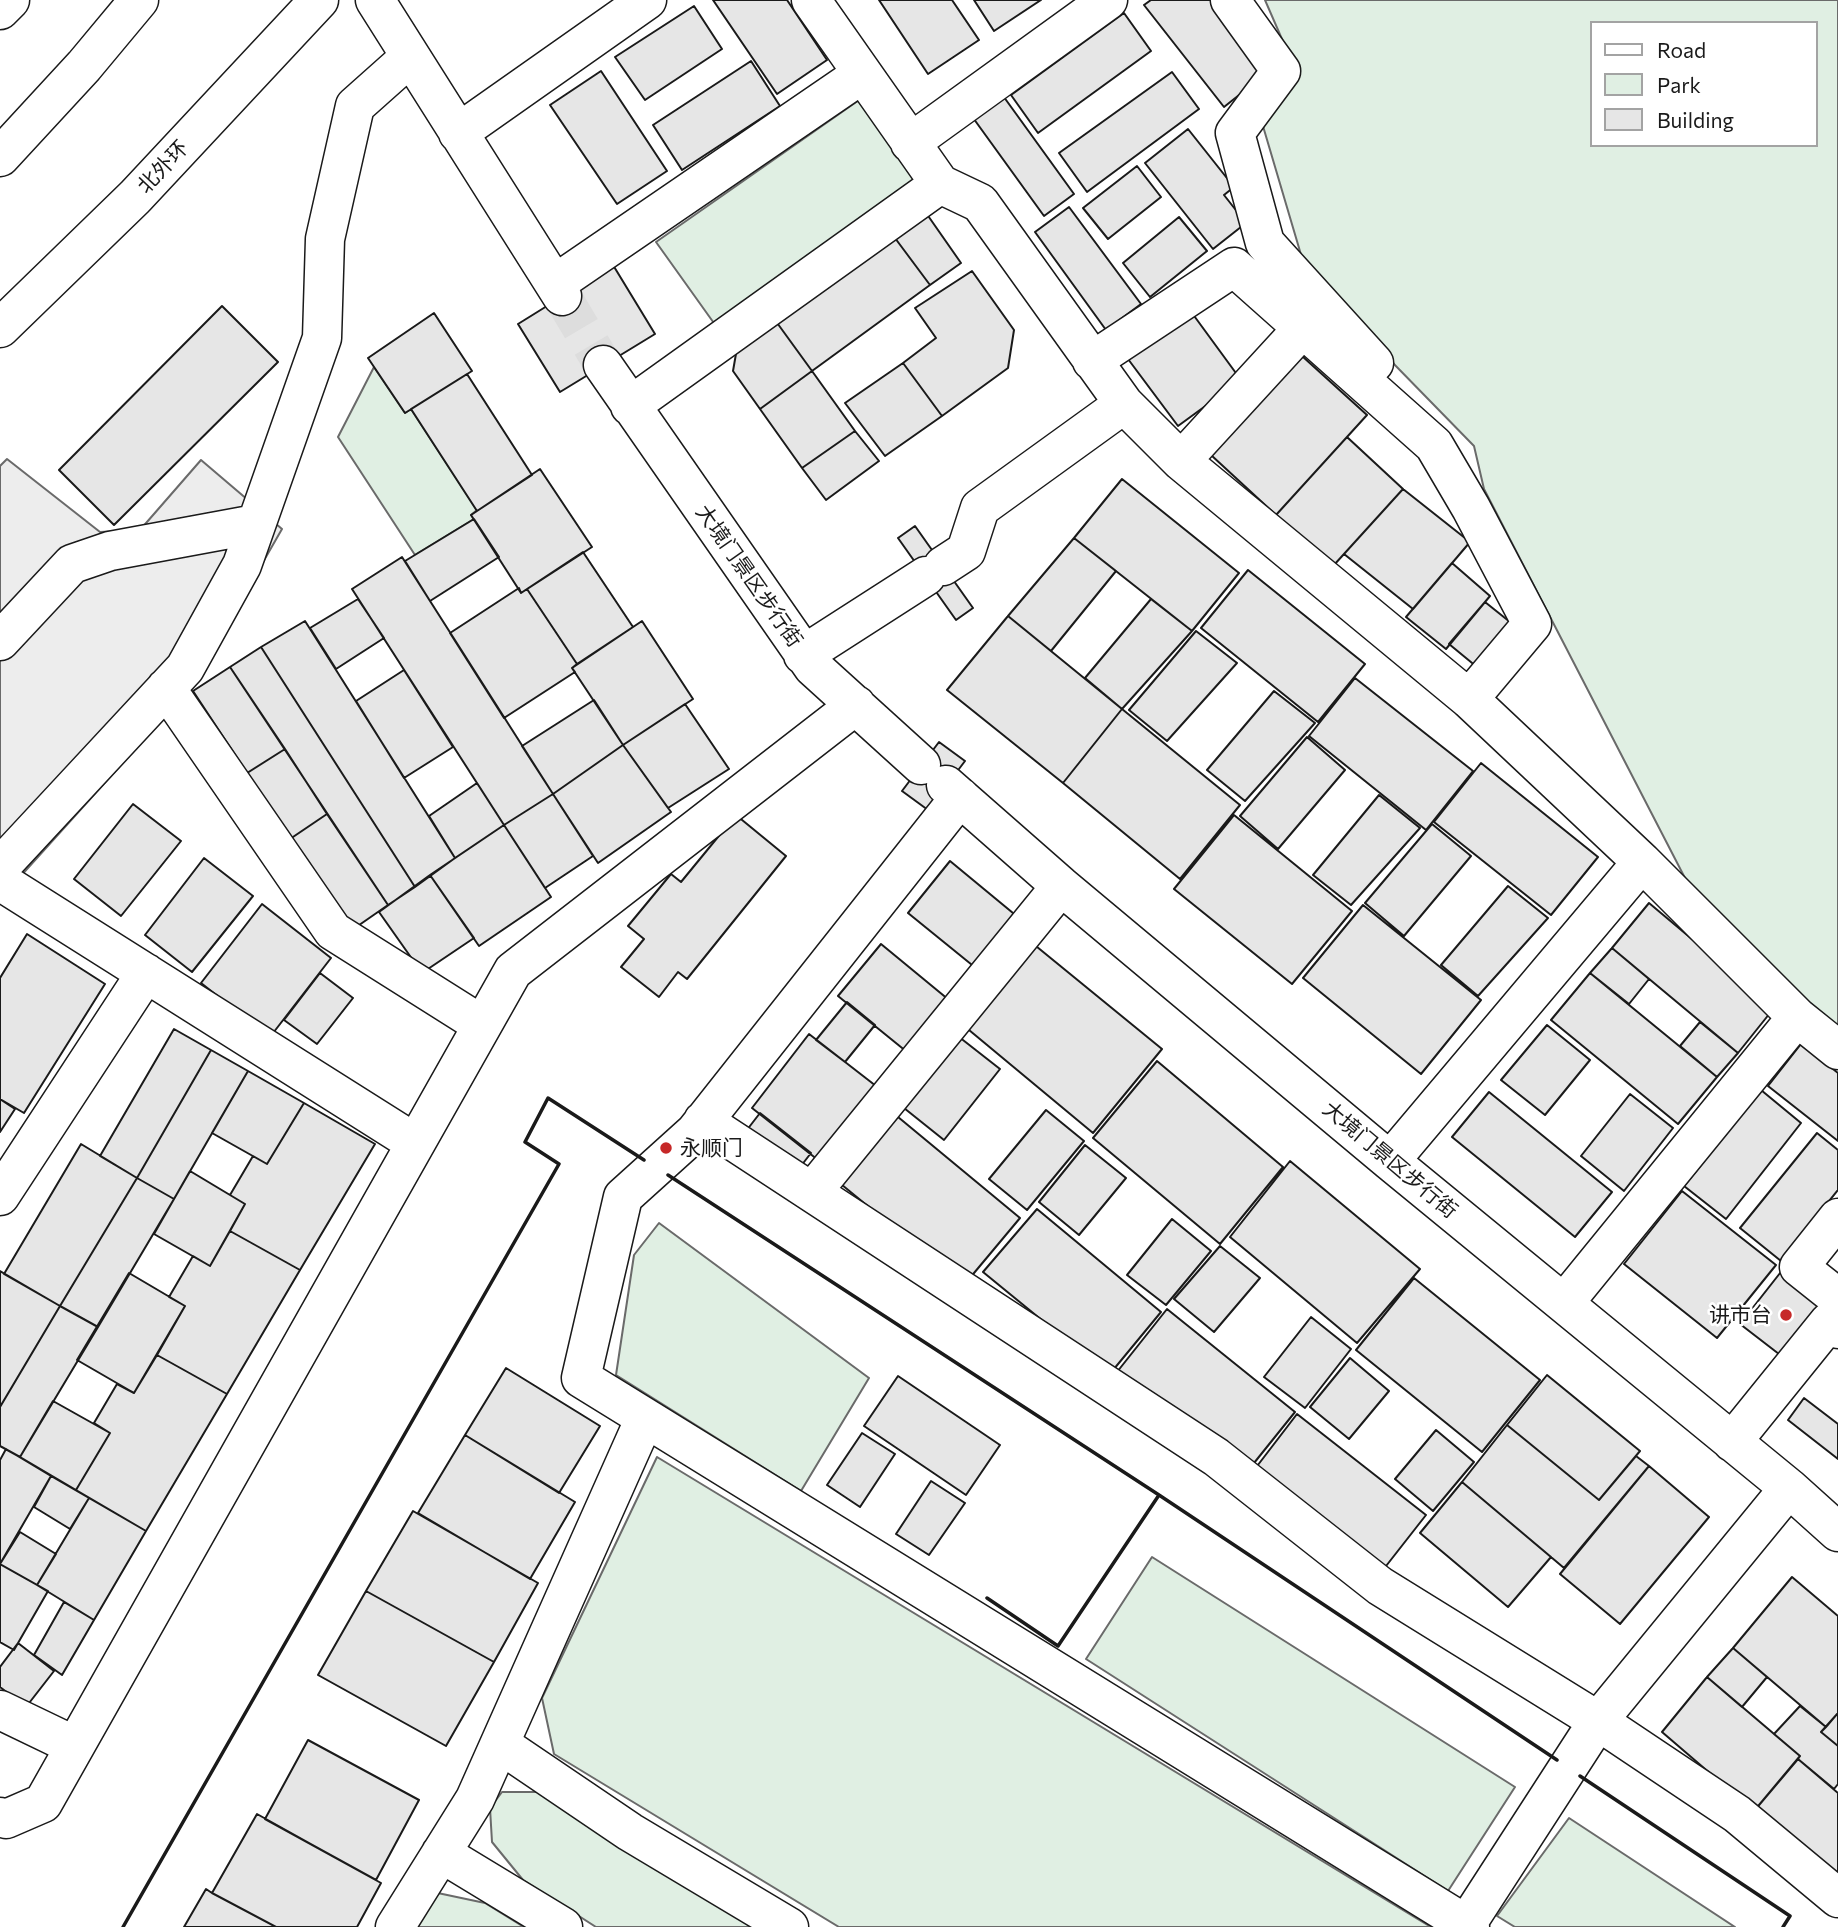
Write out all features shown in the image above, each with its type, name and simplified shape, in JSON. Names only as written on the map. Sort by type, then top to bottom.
[{"type":"main road","points":[[0,10],[10,0]]},
{"type":"main road","points":[[0,157],[84,66],[139,0]]},
{"type":"main road","name":"北外环","points":[[0,328],[135,197],[319,0]]},
{"type":"main road","points":[[375,0],[558,290],[862,74]]},
{"type":"main road","points":[[458,133],[647,0]]},
{"type":"main road","points":[[811,0],[940,184],[980,203],[1124,404],[1181,461],[1469,699],[1642,862],[1797,1017],[1838,1050]]},
{"type":"main road","points":[[910,143],[1108,0]]},
{"type":"main road","points":[[1230,0],[1281,71],[1235,133],[1265,243],[1378,367],[1378,395]]},
{"type":"main road","points":[[0,867],[186,668],[242,565],[322,338],[325,239],[355,106],[410,57]]},
{"type":"main road","points":[[0,143],[84,66]]},
{"type":"main road","points":[[630,406],[940,184]]},
{"type":"main road","points":[[0,347],[135,197]]},
{"type":"main road","points":[[1092,361],[1234,267],[1265,243]]},
{"type":"main road","points":[[1234,267],[1434,445],[1471,508],[1532,624],[1469,699]]},
{"type":"main road","points":[[1181,461],[1303,328]]},
{"type":"main road","name":"大境门景区步行街","points":[[603,365],[813,667],[1061,886],[1390,1161],[1789,1488],[1838,1532]]},
{"type":"main road","points":[[803,655],[966,551],[980,508],[1124,404]]},
{"type":"main road","points":[[0,641],[72,564],[110,551],[256,524]]},
{"type":"main road","points":[[166,688],[332,931],[482,1025]]},
{"type":"main road","points":[[0,1817],[6,1819],[43,1802],[513,971],[856,705]]},
{"type":"main road","points":[[942,783],[695,1132],[623,1197],[580,1378],[1468,1926],[1598,1721],[1789,1488]]},
{"type":"main road","points":[[1390,1161],[1642,862]]},
{"type":"main road","points":[[0,881],[415,1143]]},
{"type":"main road","points":[[812,1192],[1061,886]]},
{"type":"main road","points":[[0,1196],[146,973]]},
{"type":"main road","points":[[1564,1303],[1797,1017]]},
{"type":"main road","points":[[703,1121],[1216,1457],[1380,1586],[1598,1721],[1737,1814],[1838,1898]]},
{"type":"main road","points":[[1732,1442],[1836,1315],[1799,1267],[1838,1218]]},
{"type":"main road","points":[[395,1927],[475,1799],[645,1418]]},
{"type":"main road","points":[[0,1710],[75,1746]]},
{"type":"main road","points":[[500,1744],[630,1832],[789,1927]]},
{"type":"main road","points":[[441,1853],[563,1927]]},
{"type":"green space","points":[[1265,0],[1838,0],[1838,1035],[1686,880],[1484,489],[1474,446],[1307,275],[1260,116],[1295,69]]},
{"type":"green space","points":[[862,98],[921,183],[716,326],[656,242]]},
{"type":"green space","points":[[374,367],[405,413],[411,409],[477,510],[471,515],[474,519],[415,555],[338,437]]},
{"type":"green space","points":[[659,1223],[869,1378],[801,1491],[616,1375],[634,1255]]},
{"type":"green space","points":[[657,1457],[1431,1927],[839,1927],[554,1754],[542,1698]]},
{"type":"green space","points":[[1152,1557],[1515,1787],[1448,1891],[1086,1659]]},
{"type":"green space","points":[[502,1792],[537,1792],[762,1927],[596,1927],[523,1880],[492,1842],[490,1808]]},
{"type":"green space","points":[[1569,1818],[1735,1927],[1515,1927],[1497,1916]]},
{"type":"green space","points":[[433,1892],[485,1903],[524,1927],[413,1927]]},
{"type":"shaded area","points":[[7,459],[100,532],[140,530],[201,460],[282,529],[192,686],[0,899],[0,466]]},
{"type":"building","points":[[713,0],[787,0],[827,60],[777,94]]},
{"type":"building","points":[[879,0],[952,0],[979,40],[928,74]]},
{"type":"building","points":[[974,0],[1041,0],[994,31]]},
{"type":"building","points":[[1151,0],[1211,0],[1268,72],[1224,107],[1144,5]]},
{"type":"building","points":[[694,6],[722,49],[645,100],[615,57]]},
{"type":"building","points":[[1124,13],[1151,51],[1038,133],[1011,95]]},
{"type":"building","points":[[751,61],[780,106],[682,170],[653,125]]},
{"type":"building","points":[[601,71],[667,171],[617,204],[550,105]]},
{"type":"building","points":[[1172,72],[1199,109],[1087,192],[1059,153]]},
{"type":"building","points":[[1001,93],[1074,194],[1044,216],[971,115]]},
{"type":"building","points":[[1188,129],[1234,187],[1224,195],[1246,223],[1213,249],[1145,163]]},
{"type":"building","points":[[1137,166],[1161,197],[1108,239],[1083,208]]},
{"type":"building","points":[[1069,207],[1141,304],[1106,330],[1035,232]]},
{"type":"building","points":[[924,210],[961,263],[930,285],[892,234]]},
{"type":"building","points":[[1179,217],[1207,251],[1150,297],[1123,263]]},
{"type":"building","points":[[892,234],[930,285],[812,371],[775,320]]},
{"type":"building","points":[[613,265],[655,334],[560,392],[518,324]]},
{"type":"building","points":[[972,271],[1014,330],[1008,368],[942,416],[903,363],[936,338],[915,308]]},
{"type":"building","points":[[222,306],[278,362],[114,525],[59,470]]},
{"type":"building","points":[[434,313],[472,371],[405,413],[368,358]]},
{"type":"building","points":[[1192,313],[1241,380],[1178,426],[1128,359]]},
{"type":"building","points":[[775,320],[812,371],[760,409],[733,371],[737,348]]},
{"type":"building","points":[[1302,356],[1367,415],[1276,515],[1211,455]]},
{"type":"building","points":[[903,363],[942,416],[885,456],[845,403]]},
{"type":"building","points":[[812,371],[855,431],[802,468],[760,409]]},
{"type":"building","points":[[467,374],[532,475],[477,511],[411,409]]},
{"type":"building","points":[[855,431],[879,461],[826,500],[802,468]]},
{"type":"building","points":[[1347,437],[1403,489],[1334,565],[1276,515]]},
{"type":"building","points":[[540,469],[592,547],[521,593],[471,515]]},
{"type":"building","points":[[1122,479],[1239,573],[1192,631],[1074,538]]},
{"type":"building","points":[[1403,489],[1470,542],[1413,609],[1344,554]]},
{"type":"building","points":[[474,519],[499,557],[430,601],[405,561]]},
{"type":"building","points":[[915,526],[973,608],[956,620],[898,538]]},
{"type":"building","points":[[1074,538],[1116,571],[1051,651],[1008,616]]},
{"type":"building","points":[[583,552],[633,627],[577,664],[527,589]]},
{"type":"building","points":[[402,557],[553,794],[504,825],[352,589]]},
{"type":"building","points":[[1452,563],[1490,596],[1446,649],[1406,617]]},
{"type":"building","points":[[1248,570],[1365,664],[1318,722],[1201,628]]},
{"type":"building","points":[[519,588],[521,593],[527,589],[577,664],[572,668],[575,672],[504,718],[450,633]]},
{"type":"building","points":[[358,599],[384,638],[336,669],[310,628]]},
{"type":"building","points":[[1151,599],[1192,631],[1122,709],[1085,678]]},
{"type":"building","points":[[1485,602],[1520,630],[1483,672],[1449,644]]},
{"type":"building","points":[[1008,616],[1122,709],[1063,783],[947,690]]},
{"type":"building","points":[[305,621],[455,858],[415,887],[261,647]]},
{"type":"building","points":[[642,621],[693,699],[623,745],[572,668]]},
{"type":"building","points":[[1196,631],[1237,663],[1167,741],[1129,710]]},
{"type":"building","points":[[261,647],[415,887],[388,905],[230,667]]},
{"type":"building","points":[[230,667],[285,749],[247,773],[193,691]]},
{"type":"building","points":[[404,670],[453,747],[404,778],[356,701]]},
{"type":"building","points":[[1355,678],[1473,771],[1426,830],[1309,736]]},
{"type":"building","points":[[1274,691],[1315,723],[1245,801],[1207,770]]},
{"type":"building","points":[[594,700],[623,745],[553,794],[522,746]]},
{"type":"building","points":[[685,704],[729,769],[668,808],[623,745]]},
{"type":"building","points":[[1122,709],[1240,805],[1180,879],[1063,783]]},
{"type":"building","points":[[1307,737],[1345,770],[1278,849],[1240,816]]},
{"type":"building","points":[[939,742],[965,761],[928,810],[902,791]]},
{"type":"building","points":[[623,745],[671,812],[598,863],[553,794]]},
{"type":"building","points":[[285,749],[327,814],[287,841],[244,775]]},
{"type":"building","points":[[1481,763],[1598,857],[1551,915],[1434,822]]},
{"type":"building","points":[[477,783],[504,825],[455,858],[429,816]]},
{"type":"building","points":[[553,794],[593,856],[545,888],[504,825]]},
{"type":"building","points":[[1379,795],[1420,828],[1351,905],[1313,875]]},
{"type":"building","points":[[133,804],[181,841],[121,916],[74,879]]},
{"type":"building","points":[[327,814],[388,905],[352,930],[290,839]]},
{"type":"building","points":[[736,815],[786,856],[687,979],[678,972],[659,997],[621,967],[644,939],[628,926],[671,874],[681,882]]},
{"type":"building","points":[[1234,815],[1352,911],[1292,984],[1174,889]]},
{"type":"building","points":[[1432,824],[1471,856],[1404,936],[1365,903]]},
{"type":"building","points":[[504,825],[551,897],[479,946],[430,875]]},
{"type":"building","points":[[204,858],[253,896],[192,972],[145,935]]},
{"type":"building","points":[[950,861],[1019,918],[977,969],[908,913]]},
{"type":"building","points":[[430,875],[474,938],[422,973],[379,912]]},
{"type":"building","points":[[1508,886],[1548,918],[1478,996],[1441,965]]},
{"type":"building","points":[[1649,903],[1774,1008],[1738,1053],[1612,948]]},
{"type":"building","points":[[262,904],[331,958],[270,1037],[201,983]]},
{"type":"building","points":[[1363,905],[1481,1000],[1421,1074],[1303,978]]},
{"type":"building","points":[[27,934],[105,984],[24,1113],[0,1099],[0,978]]},
{"type":"building","points":[[1031,942],[1162,1049],[1093,1133],[963,1025]]},
{"type":"building","points":[[881,944],[949,1000],[907,1052],[838,996]]},
{"type":"building","points":[[1612,948],[1649,979],[1629,1004],[1590,973]]},
{"type":"building","points":[[320,973],[353,998],[317,1044],[284,1020]]},
{"type":"building","points":[[1590,973],[1717,1077],[1678,1124],[1551,1020]]},
{"type":"building","points":[[847,1002],[875,1025],[845,1062],[816,1040]]},
{"type":"building","points":[[1700,1022],[1738,1053],[1717,1077],[1680,1046]]},
{"type":"building","points":[[1547,1025],[1590,1060],[1545,1115],[1501,1080]]},
{"type":"building","points":[[174,1029],[211,1050],[137,1178],[100,1156]]},
{"type":"building","points":[[954,1033],[1000,1069],[944,1140],[899,1104]]},
{"type":"building","points":[[809,1034],[876,1086],[818,1160],[752,1108]]},
{"type":"building","points":[[1801,1044],[1838,1073],[1838,1141],[1768,1086]]},
{"type":"building","points":[[211,1050],[248,1071],[174,1199],[137,1178]]},
{"type":"building","points":[[1157,1061],[1283,1167],[1220,1244],[1093,1138]]},
{"type":"building","points":[[248,1071],[304,1103],[267,1164],[212,1133]]},
{"type":"building","points":[[1761,1090],[1801,1123],[1726,1219],[1684,1186]]},
{"type":"building","points":[[1489,1092],[1612,1192],[1575,1237],[1452,1137]]},
{"type":"building","points":[[1630,1094],[1673,1128],[1624,1191],[1581,1156]]},
{"type":"building","points":[[0,1099],[15,1109],[0,1132]]},
{"type":"building","points":[[304,1103],[375,1144],[300,1270],[230,1231],[245,1204],[230,1195],[253,1156],[267,1164]]},
{"type":"building","points":[[1046,1110],[1084,1141],[1027,1210],[989,1179]]},
{"type":"building","points":[[892,1112],[1020,1218],[964,1285],[836,1180]]},
{"type":"building","points":[[760,1113],[811,1153],[794,1175],[743,1135]]},
{"type":"building","points":[[1817,1133],[1838,1150],[1838,1190],[1781,1261],[1740,1228]]},
{"type":"building","points":[[81,1144],[137,1178],[60,1306],[4,1274]]},
{"type":"building","points":[[1085,1145],[1126,1178],[1079,1235],[1039,1202]]},
{"type":"building","points":[[1290,1161],[1420,1269],[1357,1343],[1230,1237]]},
{"type":"building","points":[[190,1171],[245,1204],[210,1266],[154,1234]]},
{"type":"building","points":[[137,1178],[174,1199],[98,1327],[60,1306]]},
{"type":"building","points":[[1682,1191],[1776,1265],[1717,1338],[1624,1264]]},
{"type":"building","points":[[1037,1209],[1161,1312],[1109,1375],[983,1272]]},
{"type":"building","points":[[1172,1219],[1211,1251],[1166,1305],[1127,1275]]},
{"type":"building","points":[[230,1231],[300,1270],[227,1394],[157,1355],[185,1306],[169,1297],[193,1256],[210,1266]]},
{"type":"building","points":[[1220,1246],[1260,1278],[1214,1332],[1174,1299]]},
{"type":"building","name":"讲市台","points":[[1784,1268],[1832,1306],[1788,1361],[1740,1324]]},
{"type":"building","points":[[0,1271],[60,1306],[0,1407]]},
{"type":"building","points":[[129,1273],[185,1306],[134,1393],[77,1360]]},
{"type":"building","points":[[1414,1278],[1540,1380],[1482,1452],[1356,1350]]},
{"type":"building","points":[[60,1306],[98,1327],[20,1457],[0,1446],[0,1407]]},
{"type":"building","points":[[1167,1309],[1295,1412],[1246,1473],[1117,1372]]},
{"type":"building","points":[[1311,1317],[1351,1349],[1305,1408],[1264,1377]]},
{"type":"building","points":[[157,1355],[227,1394],[146,1531],[76,1490],[110,1433],[94,1423],[117,1384],[134,1393]]},
{"type":"building","points":[[1350,1358],[1389,1391],[1349,1439],[1310,1407]]},
{"type":"building","points":[[506,1368],[600,1426],[559,1493],[465,1435]]},
{"type":"building","points":[[1547,1375],[1640,1451],[1599,1500],[1507,1425]]},
{"type":"building","points":[[898,1376],[1000,1445],[966,1495],[864,1426]]},
{"type":"building","points":[[1804,1398],[1838,1424],[1838,1459],[1788,1420]]},
{"type":"building","points":[[53,1401],[110,1433],[76,1490],[20,1457]]},
{"type":"building","points":[[1297,1414],[1426,1515],[1379,1575],[1251,1474]]},
{"type":"building","points":[[1507,1425],[1599,1500],[1636,1456],[1649,1466],[1564,1568],[1462,1482]]},
{"type":"building","points":[[1436,1430],[1474,1462],[1433,1511],[1395,1479]]},
{"type":"building","points":[[862,1433],[895,1454],[860,1507],[827,1485]]},
{"type":"building","points":[[465,1435],[575,1502],[530,1579],[418,1513]]},
{"type":"building","points":[[6,1449],[51,1476],[0,1564],[0,1460]]},
{"type":"building","points":[[1649,1466],[1709,1517],[1620,1624],[1560,1574]]},
{"type":"building","points":[[51,1476],[89,1498],[70,1529],[34,1507]]},
{"type":"building","points":[[931,1481],[965,1503],[929,1555],[896,1534]]},
{"type":"building","points":[[1462,1482],[1551,1557],[1508,1607],[1420,1533]]},
{"type":"building","points":[[89,1498],[146,1531],[94,1620],[37,1585]]},
{"type":"building","points":[[413,1511],[538,1583],[494,1662],[366,1591]]},
{"type":"building","points":[[20,1532],[56,1554],[37,1585],[0,1564]]},
{"type":"building","points":[[0,1564],[48,1591],[14,1650],[0,1642]]},
{"type":"building","points":[[1792,1577],[1838,1616],[1838,1713],[1826,1727],[1733,1648]]},
{"type":"building","points":[[366,1591],[494,1662],[446,1746],[318,1675]]},
{"type":"building","points":[[64,1602],[94,1620],[62,1675],[34,1655]]},
{"type":"building","points":[[18,1643],[54,1671],[26,1707],[0,1687],[0,1667]]},
{"type":"building","points":[[1733,1648],[1767,1677],[1742,1707],[1707,1677]]},
{"type":"building","points":[[1707,1677],[1800,1756],[1754,1811],[1662,1732]]},
{"type":"building","points":[[1800,1706],[1826,1727],[1821,1732],[1838,1746],[1838,1784],[1834,1789],[1798,1759],[1800,1756],[1774,1734]]},
{"type":"building","points":[[1838,1713],[1838,1746],[1821,1732]]},
{"type":"building","points":[[308,1740],[419,1800],[376,1880],[265,1819]]},
{"type":"building","points":[[1798,1759],[1838,1793],[1838,1887],[1754,1811]]},
{"type":"building","points":[[257,1814],[381,1883],[357,1927],[276,1927],[212,1893]]},
{"type":"building","points":[[206,1889],[212,1893],[276,1927],[184,1927]]},
{"type":"tunnel","points":[[562,296],[603,365]]},
{"type":"wall","points":[[123,1927],[559,1164],[525,1142],[548,1098],[644,1160]]},
{"type":"wall","points":[[668,1175],[1159,1495],[1557,1760]]},
{"type":"wall","points":[[987,1598],[1058,1646],[1159,1495]]},
{"type":"wall","points":[[1580,1776],[1790,1916],[1783,1927]]},
{"type":"place","name":"永顺门","points":[[666,1148]]},
{"type":"place","name":"讲市台","points":[[1786,1315]]}]
